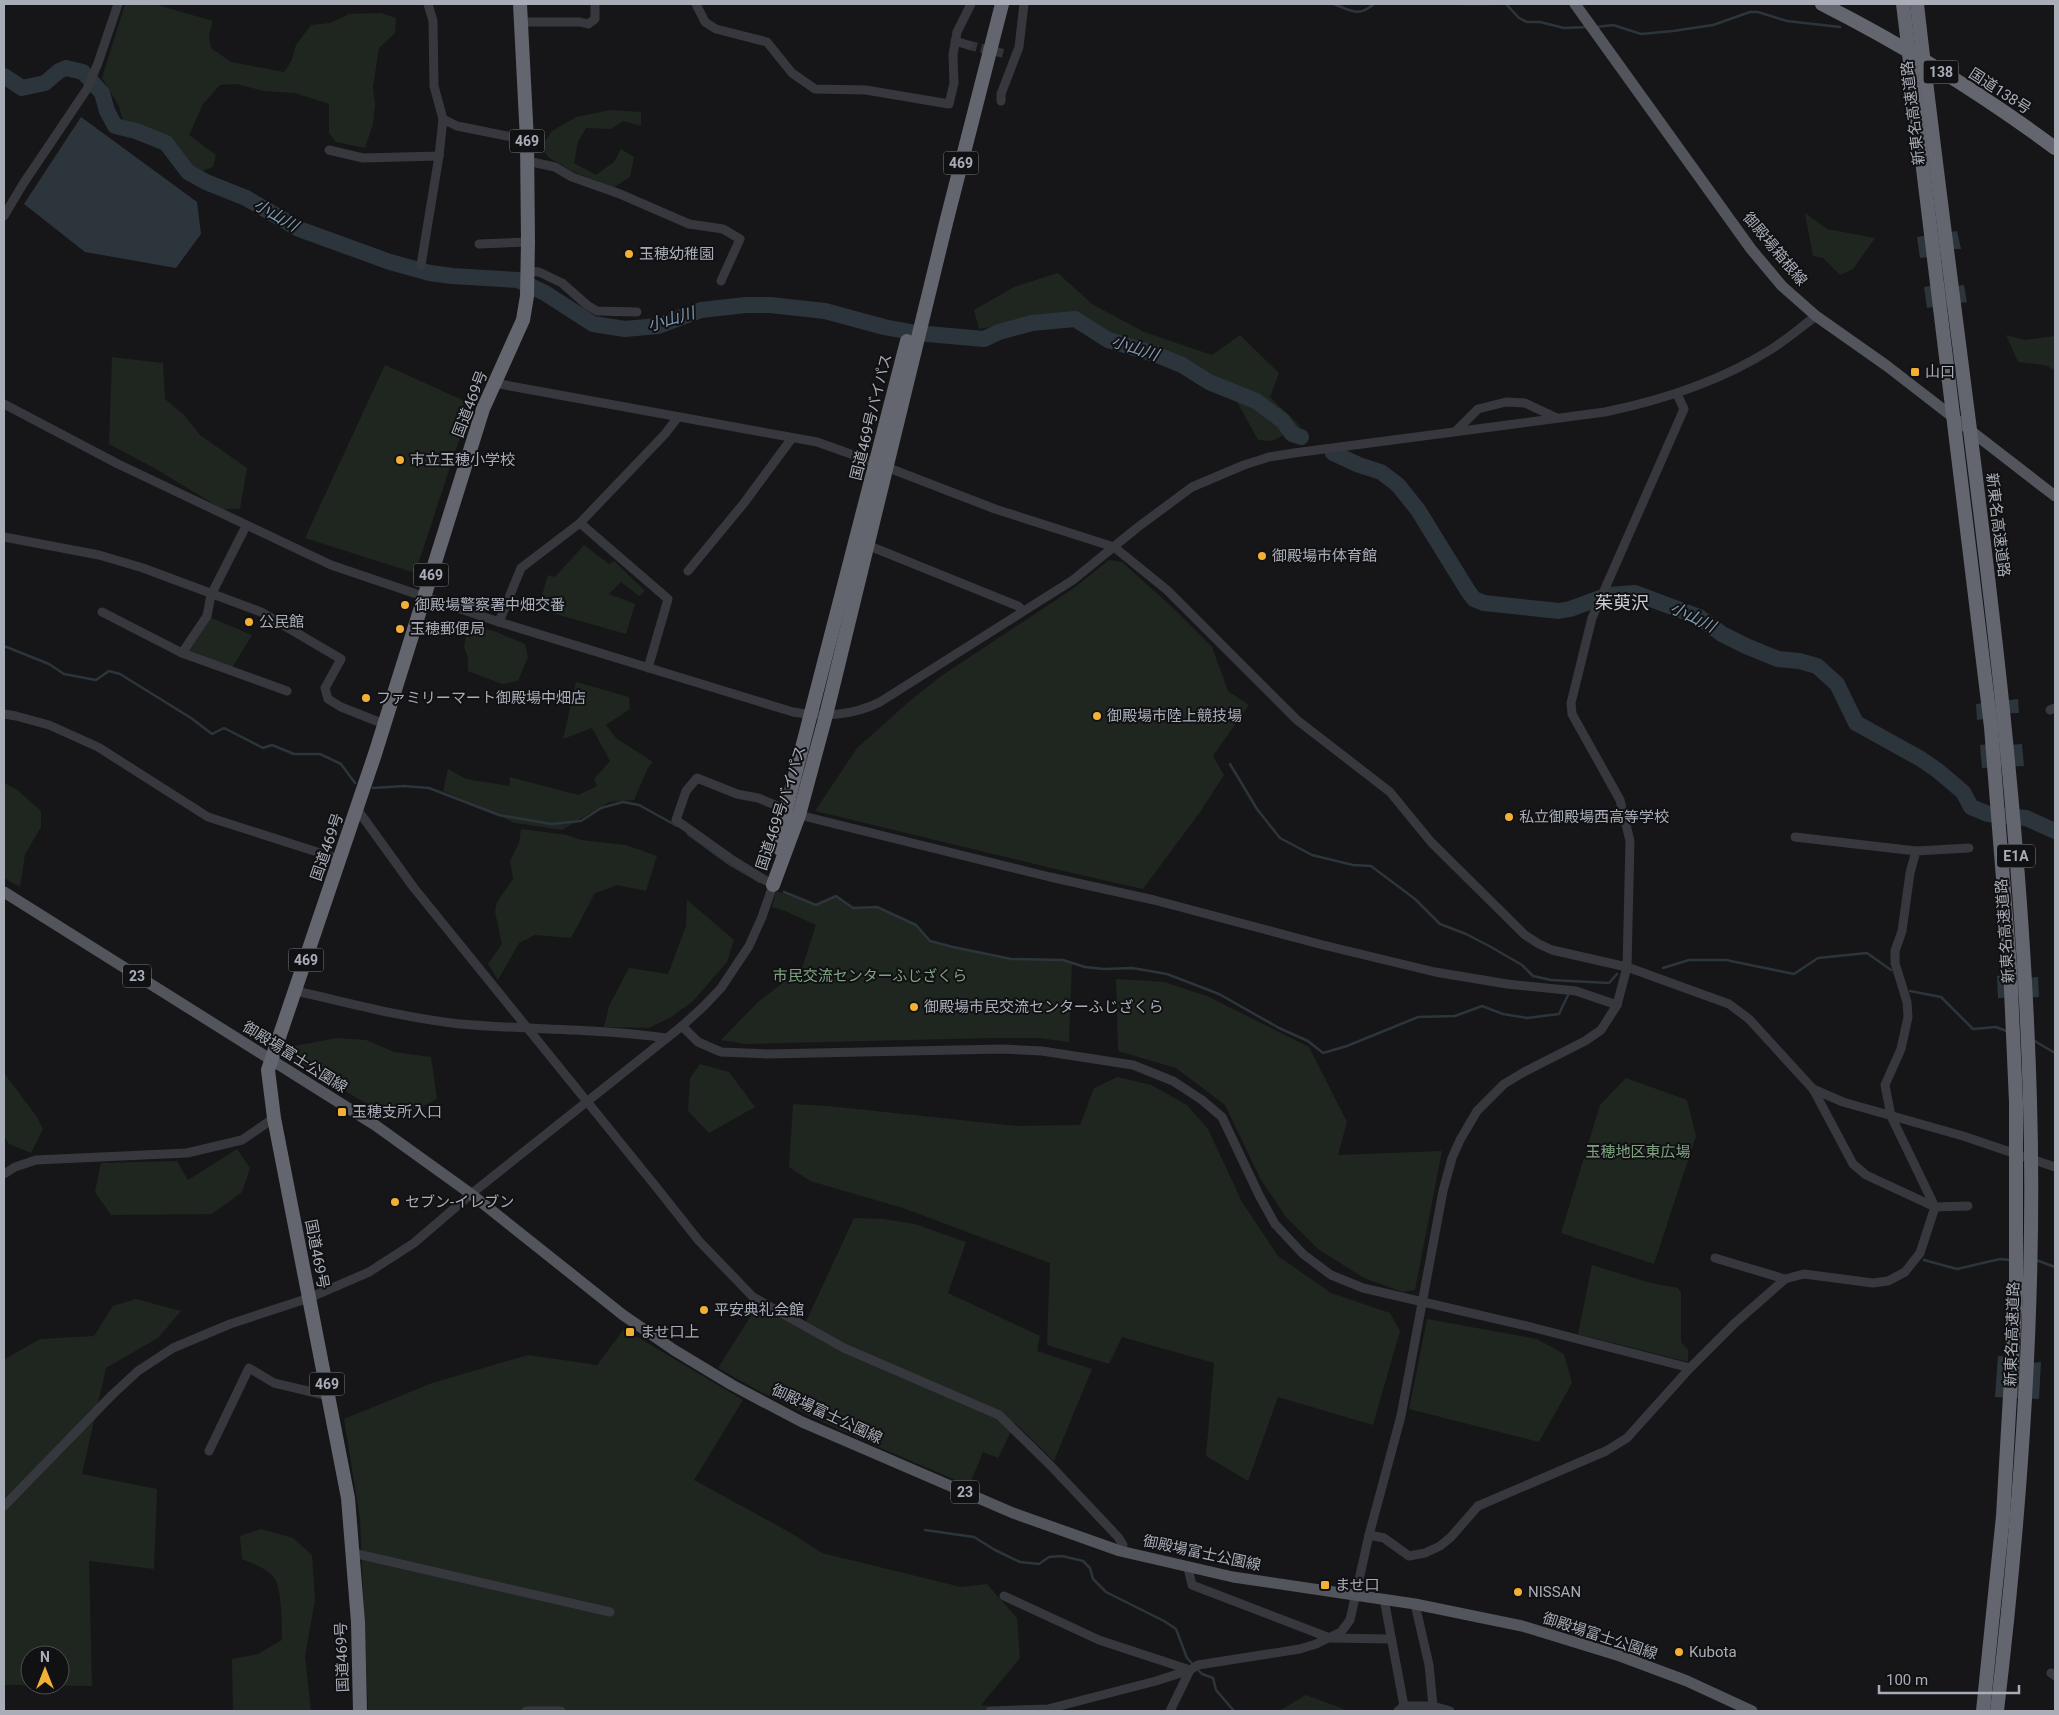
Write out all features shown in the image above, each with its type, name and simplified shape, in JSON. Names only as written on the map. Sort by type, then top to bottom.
[{"type":"highway","name":"国道469号","points":[[360,1711],[358,1622],[348,1498],[274,1118],[268,1070],[276,1052],[357,809],[483,409],[523,320],[527,293],[528,242],[527,140],[520,4]]},
{"type":"highway","name":"国道469号バイパス","points":[[917,321],[993,4]]},
{"type":"highway","name":"国道469号バイパス","points":[[819,715],[912,339],[1002,4]]},
{"type":"highway","name":"国道138号","points":[[1822,4],[1896,44],[1951,78],[2055,148]]},
{"type":"highway","name":"新東名高速道路","points":[[1903,4],[1989,708],[2001,835],[2010,966],[2016,1102],[2016,1292],[2004,1516],[1983,1711]]},
{"type":"highway","name":"新東名高速道路","points":[[1916,4],[2005,726],[2025,985],[2030,1102],[2030,1290],[2025,1417],[2018,1517],[1997,1711]]},
{"type":"highway","name":"国道469号バイパス","points":[[773,886],[867,546],[881,465]]},
{"type":"main road","name":"御殿場箱根線","points":[[1575,4],[1752,248],[1782,286],[1816,316],[1887,366],[2055,496]]},
{"type":"main road","name":"御殿場富士公園線","points":[[4,892],[375,1125],[471,1194],[623,1315],[674,1350],[732,1385],[802,1422],[1013,1512],[1120,1551],[1188,1568],[1473,1614],[1579,1643],[1687,1681],[1752,1711]]},
{"type":"street","points":[[4,216],[23,184],[88,88],[118,4]]},
{"type":"street","points":[[421,265],[439,156],[443,119],[434,86],[434,21],[428,4]]},
{"type":"street","points":[[522,22],[580,22],[588,24],[595,19],[595,4]]},
{"type":"street","points":[[696,4],[705,22],[716,29],[767,42],[792,73],[815,90],[866,90],[949,104],[954,83],[953,55],[957,32],[971,4]]},
{"type":"street","points":[[1000,101],[1019,48],[1024,4]]},
{"type":"street","points":[[955,42],[968,45]]},
{"type":"street","points":[[1006,54],[1016,56]]},
{"type":"street","points":[[443,119],[457,126],[527,140]]},
{"type":"street","points":[[328,150],[363,158],[439,156]]},
{"type":"street","points":[[527,161],[555,166],[572,177],[620,194],[689,224],[723,230],[740,239],[721,281]]},
{"type":"street","points":[[479,244],[528,242]]},
{"type":"street","points":[[528,275],[539,272],[562,283],[587,305],[597,311],[637,312]]},
{"type":"street","points":[[4,404],[118,464],[331,566],[424,595],[499,622],[648,668],[793,712],[819,715],[854,712],[880,702],[1073,580],[1114,546],[1192,487],[1244,466],[1269,457],[1294,453],[1605,412],[1644,404],[1677,394],[1731,372],[1771,350],[1816,316]]},
{"type":"street","points":[[494,383],[817,442],[995,509],[1114,546],[1167,590],[1297,720],[1390,792],[1431,842],[1526,935],[1552,950],[1627,966],[1729,1004],[1749,1019],[1813,1089],[1853,1164],[1866,1175],[1935,1207],[1968,1206]]},
{"type":"street","points":[[990,1711],[1048,1709],[1156,1681],[1190,1670],[1198,1665],[1300,1649],[1341,1632],[1350,1620],[1369,1535],[1401,1416],[1421,1302],[1443,1191],[1452,1158],[1477,1111],[1504,1084],[1585,1041],[1600,1030],[1617,1005],[1627,966],[1630,840],[1620,800],[1572,714],[1570,703],[1592,618],[1684,409],[1677,394]]},
{"type":"street","points":[[1458,430],[1478,409],[1506,402],[1526,403],[1558,418]]},
{"type":"street","points":[[499,622],[521,568],[580,523],[665,434],[678,417]]},
{"type":"street","points":[[688,571],[744,503],[792,438]]},
{"type":"street","points":[[580,523],[668,599],[648,668]]},
{"type":"street","points":[[182,653],[207,616],[210,595],[246,526]]},
{"type":"street","points":[[4,537],[99,555],[143,568],[210,595],[261,612],[341,659],[325,688],[328,699],[341,707],[384,724]]},
{"type":"street","points":[[867,546],[1018,606],[1023,611]]},
{"type":"street","points":[[102,612],[182,653],[287,691]]},
{"type":"street","points":[[4,714],[49,725],[98,747],[208,818],[339,859]]},
{"type":"street","points":[[4,1506],[112,1395],[138,1371],[173,1348],[230,1324],[309,1298],[369,1272],[414,1243],[586,1100],[682,1026],[721,988],[749,946],[773,886],[676,820],[686,791],[697,778],[793,812],[1050,877],[1154,900],[1435,972],[1507,984],[1576,991],[1617,1005]]},
{"type":"street","points":[[357,809],[414,888],[586,1100],[700,1240],[753,1297],[844,1348],[999,1415],[1052,1466],[1118,1537],[1123,1545],[1120,1551]]},
{"type":"street","points":[[1795,837],[1916,851],[1968,848]]},
{"type":"street","points":[[1369,1535],[1384,1538],[1409,1556],[1425,1554],[1440,1546],[1451,1537],[1478,1506],[1606,1451],[1627,1438],[1690,1368],[1735,1323],[1785,1279],[1804,1274],[1873,1283],[1888,1281],[1905,1272],[1920,1253],[1935,1207],[1891,1116],[1885,1085],[1901,1049],[1908,1017],[1907,1002],[1895,963],[1896,951],[1902,931],[1910,873],[1916,851]]},
{"type":"street","points":[[296,991],[400,1015],[458,1023],[582,1030],[666,1038]]},
{"type":"street","points":[[682,1026],[698,1042],[721,1052],[768,1054],[1042,1050],[1133,1065],[1173,1081],[1202,1100],[1222,1118],[1260,1198],[1275,1224],[1303,1254],[1331,1275],[1363,1288],[1527,1326],[1690,1368]]},
{"type":"street","points":[[1813,1089],[1843,1102],[1963,1136],[2055,1167]]},
{"type":"street","points":[[4,1174],[15,1167],[36,1160],[187,1153],[242,1140],[274,1118]]},
{"type":"street","points":[[1715,1258],[1785,1279]]},
{"type":"street","points":[[209,1451],[249,1368],[274,1383],[329,1396]]},
{"type":"street","points":[[353,1553],[610,1612]]},
{"type":"street","points":[[1188,1568],[1192,1585],[1330,1638],[1391,1639]]},
{"type":"street","points":[[1004,1596],[1099,1640],[1190,1670]]},
{"type":"street","points":[[1384,1599],[1401,1709],[1433,1706],[1450,1711]]},
{"type":"street","points":[[1415,1604],[1429,1665],[1433,1706]]},
{"type":"street","points":[[1170,1711],[1190,1670]]},
{"type":"street","points":[[526,1711],[561,1711]]},
{"type":"green space","points":[[125,4],[154,4],[213,21],[209,35],[211,48],[231,62],[284,72],[292,60],[296,45],[311,25],[330,23],[349,14],[381,13],[396,18],[395,33],[379,48],[373,87],[375,104],[373,124],[365,148],[336,142],[329,133],[329,104],[295,93],[264,91],[236,84],[220,85],[203,104],[189,135],[216,155],[213,167],[197,173],[163,138],[125,129],[119,106],[102,78]]},
{"type":"green space","points":[[610,110],[641,112],[641,126],[623,121],[611,129],[586,128],[578,142],[574,163],[596,175],[614,162],[621,149],[634,157],[630,177],[613,188],[572,171],[548,157],[541,147],[552,131],[576,117]]},
{"type":"green space","points":[[1805,213],[1827,229],[1875,238],[1853,269],[1840,275],[1823,258],[1813,256]]},
{"type":"green space","points":[[1058,273],[1092,304],[1144,332],[1212,355],[1240,335],[1279,373],[1270,397],[1301,427],[1272,441],[1258,440],[1235,398],[1193,380],[1068,314],[979,329],[974,310],[1014,287]]},
{"type":"green space","points":[[2006,335],[2025,340],[2055,336],[2055,370],[2044,365],[2018,362]]},
{"type":"green space","points":[[112,357],[163,363],[165,399],[184,415],[200,435],[247,468],[240,509],[222,509],[156,469],[109,444]]},
{"type":"green space","points":[[385,365],[471,404],[415,573],[305,538]]},
{"type":"green space","points":[[584,545],[609,564],[614,561],[645,591],[639,596],[621,582],[609,594],[635,604],[626,634],[538,609],[548,575],[555,577]]},
{"type":"green space","points":[[1109,560],[1122,562],[1172,607],[1212,647],[1228,691],[1249,705],[1213,756],[1224,775],[1200,812],[1143,889],[815,811],[857,748],[911,700],[941,676],[1074,588]]},
{"type":"green space","points":[[207,616],[252,635],[230,671],[182,653]]},
{"type":"green space","points":[[467,625],[494,631],[525,644],[528,657],[518,681],[502,684],[468,671],[468,658],[464,647]]},
{"type":"green space","points":[[576,682],[629,697],[630,709],[606,725],[616,738],[653,762],[648,768],[634,800],[609,802],[562,830],[515,823],[443,791],[448,769],[466,779],[510,786],[510,777],[578,795],[597,786],[594,779],[610,761],[592,728],[563,739]]},
{"type":"green space","points":[[4,783],[16,789],[41,811],[41,827],[25,854],[20,887],[4,878]]},
{"type":"green space","points":[[521,829],[567,835],[581,840],[626,845],[657,856],[646,891],[617,885],[595,893],[571,938],[535,935],[519,943],[498,980],[488,964],[502,944],[495,912],[497,902],[513,879],[510,861],[519,843]]},
{"type":"green space","name":"市民交流センターふじざくら","points":[[776,891],[816,905],[836,896],[853,908],[877,907],[916,925],[930,941],[952,947],[997,957],[1072,962],[1069,1042],[1039,1038],[993,1038],[746,1044],[721,1040],[758,1002],[802,968],[816,925],[772,907]]},
{"type":"green space","points":[[687,900],[734,940],[727,962],[692,1002],[671,1017],[649,1028],[604,1027],[609,1006],[629,968],[668,974],[686,926]]},
{"type":"green space","points":[[1116,979],[1164,982],[1207,996],[1309,1047],[1347,1122],[1338,1155],[1442,1151],[1415,1290],[1403,1292],[1364,1278],[1318,1249],[1286,1217],[1261,1180],[1225,1105],[1176,1068],[1118,1051]]},
{"type":"green space","points":[[337,1038],[366,1040],[394,1052],[431,1057],[437,1099],[419,1108],[387,1115],[290,1060],[294,1046]]},
{"type":"green space","points":[[700,1064],[729,1072],[755,1107],[709,1133],[688,1111],[690,1078]]},
{"type":"green space","points":[[4,1073],[37,1117],[43,1129],[31,1153],[9,1144],[4,1136]]},
{"type":"green space","points":[[1118,1077],[1151,1085],[1187,1105],[1208,1129],[1242,1202],[1278,1256],[1331,1293],[1390,1313],[1400,1331],[1373,1425],[1278,1397],[1248,1481],[1206,1456],[1214,1363],[1122,1337],[1109,1364],[1047,1345],[1050,1263],[903,1208],[810,1181],[789,1167],[793,1104],[1017,1126],[1080,1125],[1094,1088]]},
{"type":"green space","name":"玉穂地区東広場","points":[[1626,1078],[1687,1100],[1696,1136],[1654,1264],[1561,1233],[1600,1105]]},
{"type":"green space","points":[[237,1149],[250,1168],[242,1192],[212,1214],[111,1215],[95,1192],[101,1163],[177,1161],[188,1180]]},
{"type":"green space","points":[[854,1218],[883,1219],[915,1224],[966,1242],[948,1293],[1040,1336],[1037,1351],[1092,1369],[1054,1461],[1015,1423],[998,1458],[983,1452],[969,1486],[810,1416],[718,1368],[759,1303],[803,1328]]},
{"type":"green space","points":[[1592,1265],[1651,1283],[1678,1288],[1681,1293],[1681,1342],[1688,1350],[1688,1362],[1578,1334]]},
{"type":"green space","points":[[136,1299],[181,1311],[158,1338],[106,1368],[82,1474],[157,1489],[154,1569],[89,1561],[92,1686],[70,1686],[70,1645],[20,1645],[20,1685],[4,1685],[4,1358],[40,1339],[94,1336],[113,1306]]},
{"type":"green space","points":[[1427,1319],[1537,1339],[1564,1354],[1572,1383],[1539,1442],[1409,1409]]},
{"type":"green space","points":[[624,1329],[743,1400],[694,1480],[791,1533],[822,1553],[961,1587],[987,1584],[1017,1618],[1020,1658],[981,1705],[1017,1711],[368,1711],[360,1519],[344,1419],[432,1383],[528,1355],[597,1365]]},
{"type":"green space","points":[[261,1529],[293,1538],[312,1555],[315,1600],[305,1656],[311,1711],[233,1711],[232,1659],[258,1654],[282,1640],[280,1600],[275,1579],[265,1569],[242,1559],[240,1536]]},
{"type":"green space","points":[[1306,1695],[1344,1709],[1343,1711],[1279,1711]]},
{"type":"shaded area","points":[[81,117],[197,202],[201,234],[176,268],[85,252],[24,204]]},
{"type":"shaded area","points":[[1957,231],[1961,249],[1952,249],[1952,254],[1920,258],[1917,237]]},
{"type":"shaded area","points":[[1956,282],[1957,286],[1964,285],[1967,302],[1927,308],[1924,287]]},
{"type":"shaded area","points":[[2018,699],[2019,713],[2009,713],[2009,716],[1977,720],[1976,704]]},
{"type":"shaded area","points":[[2011,742],[2011,745],[2022,744],[2024,766],[1982,768],[1980,745]]},
{"type":"shaded area","points":[[2027,973],[2028,978],[2038,977],[2039,997],[1998,998],[1997,976]]},
{"type":"shaded area","points":[[1998,1356],[2032,1358],[2032,1363],[2041,1362],[2039,1399],[1995,1397]]},
{"type":"waterway","points":[[1334,4],[1355,12],[1369,8],[1374,4]]},
{"type":"waterway","points":[[1464,4],[1490,4]]},
{"type":"waterway","points":[[1506,4],[1519,18],[1527,22],[1540,22],[1564,28],[1588,27]]},
{"type":"waterway","points":[[1596,27],[1613,25],[1641,34],[1673,31],[1713,25],[1750,12],[1758,12],[1787,21],[1840,27]]},
{"type":"waterway","name":"小山川","points":[[4,76],[22,88],[45,83],[59,71],[66,68],[83,72],[102,93],[107,111],[115,126],[136,131],[166,143],[188,172],[206,182],[246,198],[299,229],[390,262],[430,273],[518,280],[545,293],[593,324],[625,329],[658,326],[701,310],[746,305],[770,305],[825,311],[884,327],[916,333],[984,339],[999,332],[1032,323],[1075,319],[1108,340],[1155,354],[1182,365],[1209,382],[1256,401],[1283,421],[1292,434],[1301,437]]},
{"type":"waterway","name":"小山川","points":[[1333,453],[1359,465],[1381,472],[1398,485],[1418,510],[1474,599],[1484,603],[1559,611],[1570,609],[1608,595],[1635,593],[1699,617],[1722,634],[1746,646],[1778,659],[1799,661],[1817,666],[1837,684],[1856,723],[1937,770],[1963,792],[1971,807],[1988,814],[2026,818],[2055,831]]},
{"type":"waterway","points":[[4,646],[49,664],[64,674],[96,680],[109,671],[120,674],[191,718],[212,734],[224,728],[263,748],[272,745],[294,754],[320,754],[341,764],[355,783]]},
{"type":"waterway","points":[[1230,764],[1257,809],[1280,838],[1312,855],[1353,865],[1371,866],[1415,899],[1440,924],[1466,934],[1491,947],[1522,965],[1533,976],[1551,980],[1609,983],[1617,974]]},
{"type":"waterway","points":[[373,788],[404,786],[429,788],[499,815],[551,824],[581,821],[601,808],[623,802],[639,805],[677,826]]},
{"type":"waterway","points":[[688,834],[729,864],[760,882]]},
{"type":"waterway","points":[[784,892],[816,905],[836,896],[853,908],[877,907],[916,925],[930,941],[953,947],[1011,959],[1063,960],[1085,967],[1104,969],[1132,968],[1167,974],[1219,994],[1279,1028],[1308,1041],[1323,1053],[1347,1046],[1418,1017],[1455,1016],[1482,1006],[1503,1014],[1527,1018],[1559,1014],[1569,993]]},
{"type":"waterway","points":[[1663,968],[1689,960],[1726,960],[1794,974],[1818,958],[1867,953],[1891,970]]},
{"type":"waterway","points":[[1910,991],[1941,997],[1973,1029],[1996,1027],[2009,1032]]},
{"type":"waterway","points":[[2033,1040],[2055,1053]]},
{"type":"waterway","points":[[1924,1260],[1957,1269],[2000,1259],[2010,1260]]},
{"type":"waterway","points":[[2036,1260],[2055,1267]]},
{"type":"waterway","points":[[925,1530],[974,1537],[1020,1562],[1039,1564],[1049,1557],[1062,1556],[1083,1561],[1090,1568],[1093,1579],[1106,1592],[1176,1629],[1187,1658],[1202,1674],[1213,1678],[1216,1690],[1234,1711]]},
{"type":"tunnel","points":[[968,45],[1006,54]]},
{"type":"place","name":"玉穂幼稚園","points":[[629,254]]},
{"type":"place","name":"山口","points":[[1915,372]]},
{"type":"place","name":"市立玉穂小学校","points":[[400,460]]},
{"type":"place","name":"御殿場市体育館","points":[[1262,556]]},
{"type":"place","name":"御殿場警察署中畑交番","points":[[405,605]]},
{"type":"place","name":"公民館","points":[[249,622]]},
{"type":"place","name":"玉穂郵便局","points":[[400,629]]},
{"type":"place","name":"ファミリーマート御殿場中畑店","points":[[366,698]]},
{"type":"place","name":"御殿場市陸上競技場","points":[[1097,716]]},
{"type":"place","name":"私立御殿場西高等学校","points":[[1509,817]]},
{"type":"place","name":"御殿場市民交流センターふじざくら","points":[[914,1007]]},
{"type":"place","name":"玉穂支所入口","points":[[342,1112]]},
{"type":"place","name":"セブン-イレブン","points":[[395,1202]]},
{"type":"place","name":"平安典礼会館","points":[[704,1310]]},
{"type":"place","name":"ませ口上","points":[[630,1332]]},
{"type":"place","name":"ませ口","points":[[1325,1585]]},
{"type":"place","name":"NISSAN","points":[[1518,1592]]},
{"type":"place","name":"Kubota","points":[[1679,1652]]},
{"type":"district","name":"茱萸沢","points":[[1622,602]]}]
